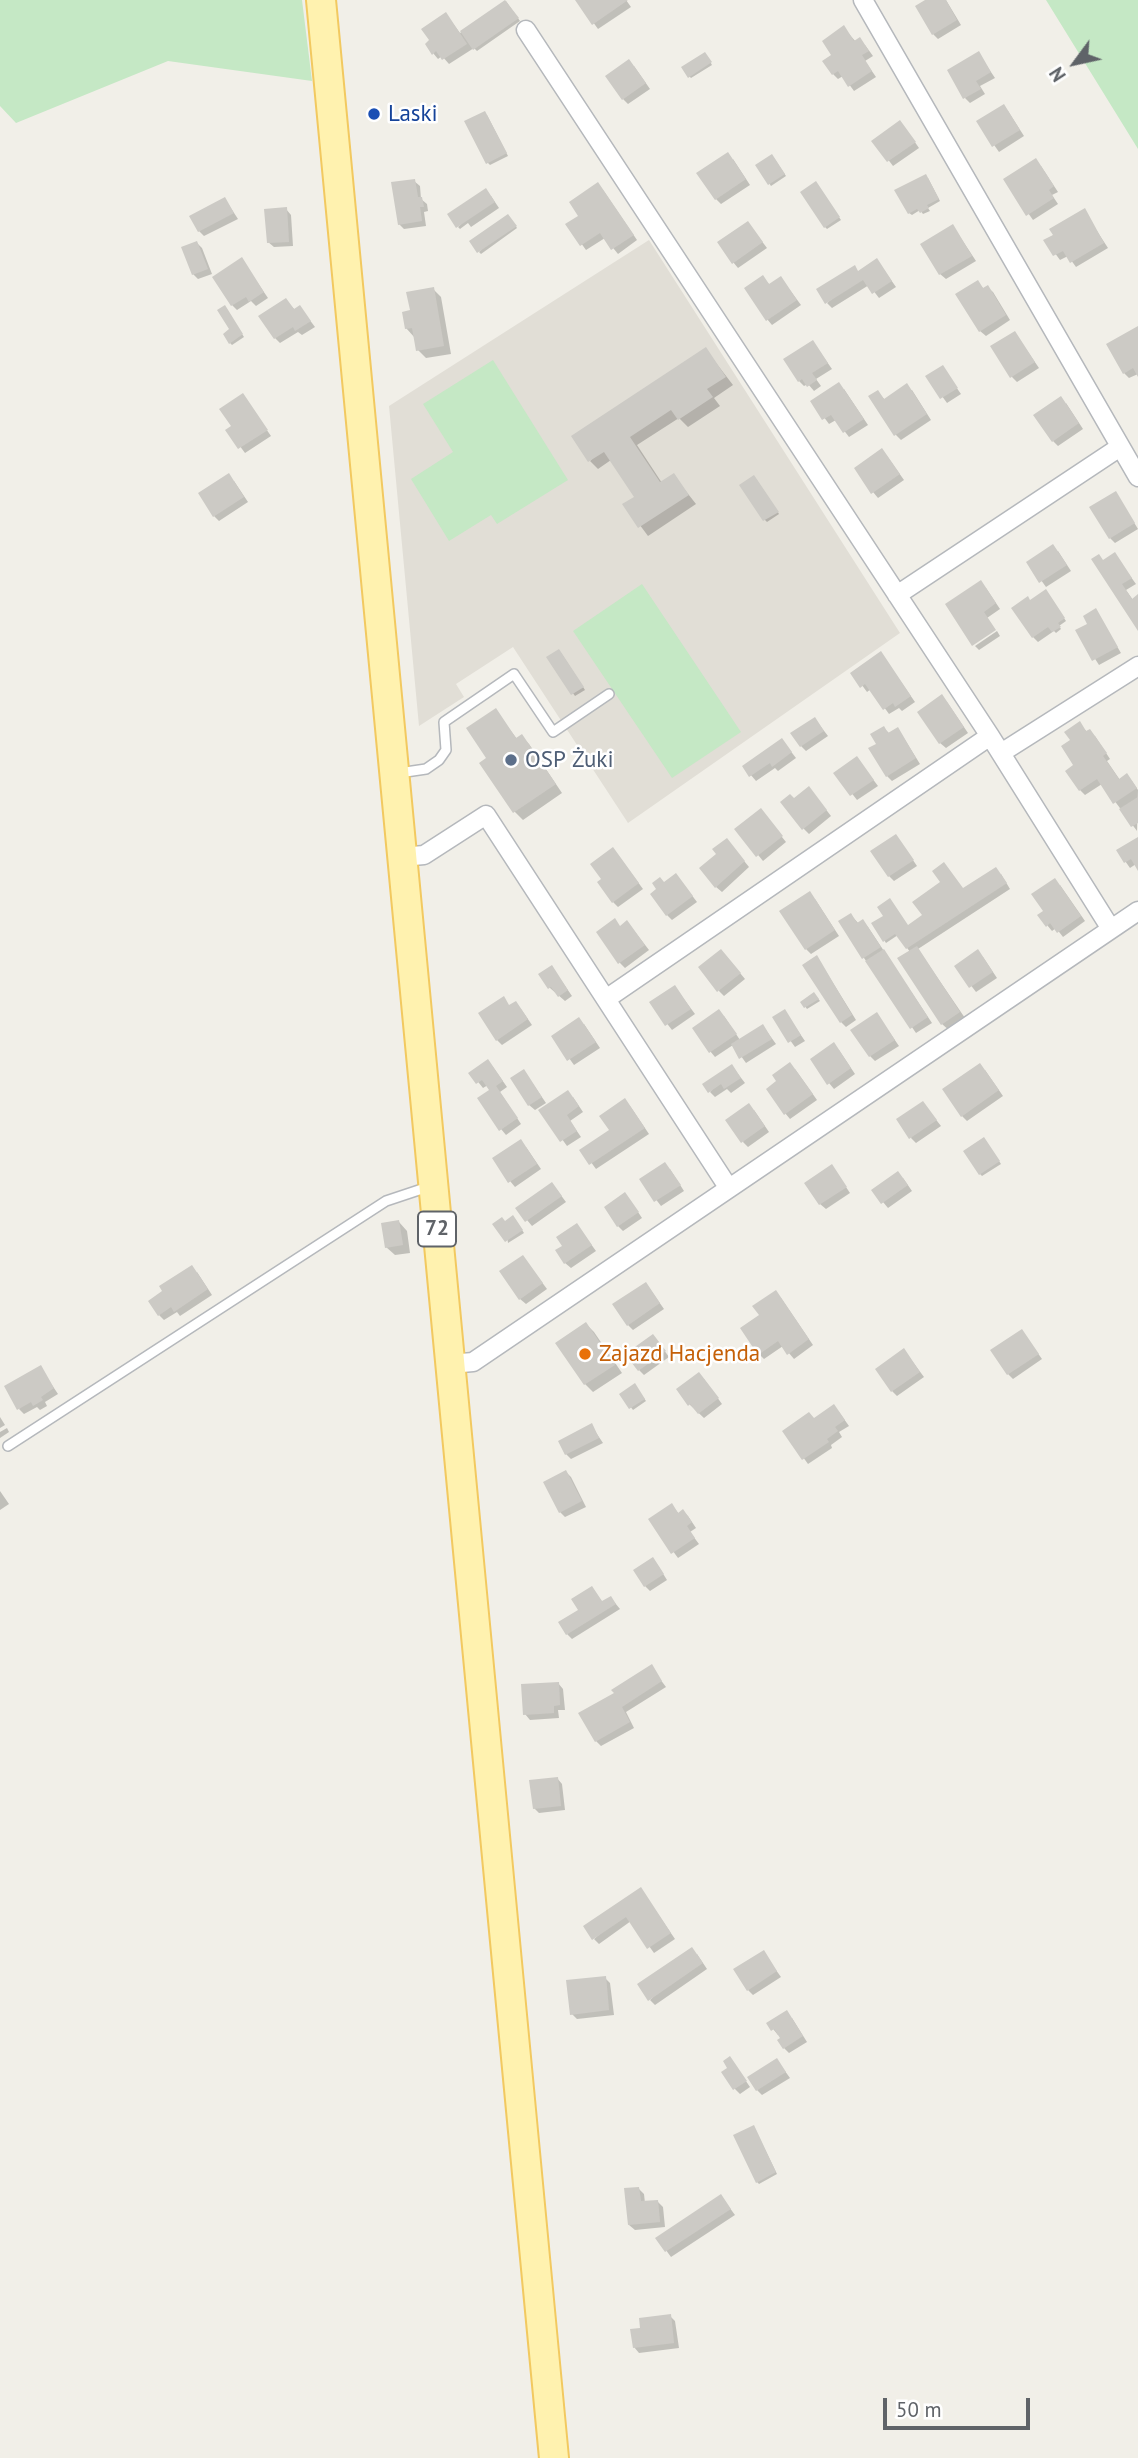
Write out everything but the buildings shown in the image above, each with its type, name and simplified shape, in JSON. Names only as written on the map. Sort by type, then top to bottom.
[{"type":"main road","name":"72","points":[[321,0],[554,2458]]},
{"type":"street","points":[[863,0],[1138,477]]},
{"type":"street","points":[[526,30],[990,736],[1111,929]]},
{"type":"street","points":[[897,595],[1121,447]]},
{"type":"street","points":[[1001,753],[1138,666]]},
{"type":"street","points":[[606,999],[990,736]]},
{"type":"street","points":[[402,857],[424,855],[486,815],[729,1187]]},
{"type":"street","points":[[450,1364],[473,1362],[1138,911]]},
{"type":"lane","points":[[394,773],[426,769],[439,760],[446,750],[444,722],[514,674],[553,732],[609,694]]},
{"type":"lane","points":[[8,1446],[386,1201],[433,1186]]},
{"type":"shaded area","points":[[649,240],[900,633],[628,823],[513,647],[456,684],[464,697],[419,726],[389,406]]},
{"type":"green space","points":[[0,0],[302,0],[312,81],[168,61],[16,123],[0,106]]},
{"type":"green space","points":[[1046,0],[1138,0],[1138,149]]},
{"type":"green space","points":[[493,360],[568,480],[497,524],[491,515],[449,541],[411,479],[453,452],[423,404]]},
{"type":"green space","points":[[642,584],[741,732],[672,778],[573,631]]},
{"type":"place","name":"Laski","points":[[374,114]]},
{"type":"place","name":"OSP Żuki","points":[[511,760]]},
{"type":"place","name":"Zajazd Hacjenda","points":[[585,1354]]}]
